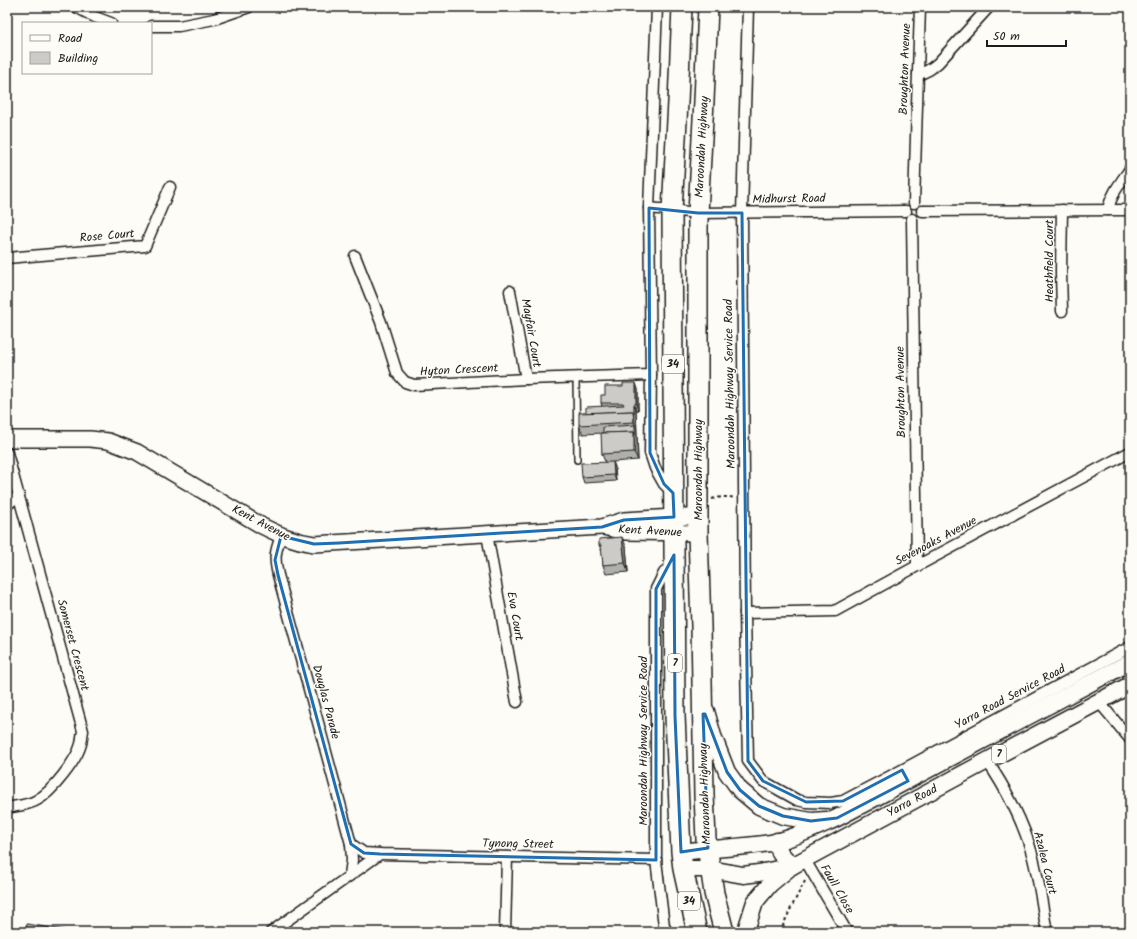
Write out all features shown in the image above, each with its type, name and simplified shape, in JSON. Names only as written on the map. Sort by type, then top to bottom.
[{"type":"highway","name":"Maroondah Highway","points":[[682,7],[672,211],[675,716],[682,860],[697,932]]},
{"type":"highway","name":"Maroondah Highway","points":[[708,7],[698,213],[698,525],[706,839],[714,893],[724,932]]},
{"type":"main road","name":"Kent Avenue","points":[[7,439],[90,439],[108,441],[137,452],[281,536],[292,540],[314,544],[602,527],[625,532],[674,525],[698,525]]},
{"type":"main road","name":"Yarra Road","points":[[682,860],[708,848],[753,845],[777,841],[803,833],[837,818],[905,775],[1130,662]]},
{"type":"main road","name":"Yarra Road","points":[[682,860],[710,869],[742,875],[803,865],[987,761],[1130,685]]},
{"type":"main road","points":[[702,698],[713,736],[727,772],[740,790],[759,806],[783,816],[823,821],[837,818]]},
{"type":"main road","points":[[905,775],[918,799]]},
{"type":"main road","points":[[777,841],[780,853],[803,865]]},
{"type":"main road","points":[[746,932],[755,902],[770,884],[803,865]]},
{"type":"street","points":[[76,7],[108,22]]},
{"type":"street","points":[[152,26],[179,26],[214,19],[249,7]]},
{"type":"street","points":[[657,7],[649,208],[651,375],[650,453],[655,468],[664,484],[674,493]]},
{"type":"street","name":"Maroondah Highway Service Road","points":[[748,7],[742,213],[745,613],[748,761]]},
{"type":"street","name":"Broughton Avenue","points":[[914,203],[920,7]]},
{"type":"street","points":[[918,74],[923,73],[938,63],[989,7]]},
{"type":"street","points":[[1108,210],[1109,203],[1130,169]]},
{"type":"street","name":"Rose Court","points":[[7,258],[145,246],[170,187]]},
{"type":"street","points":[[914,203],[920,206],[922,211],[918,217],[909,215],[909,205],[914,203]]},
{"type":"street","name":"Midhurst Road","points":[[649,208],[698,213],[909,215]]},
{"type":"street","name":"Heathfield Court","points":[[1062,210],[1062,311]]},
{"type":"street","points":[[922,211],[1130,210]]},
{"type":"street","name":"Broughton Avenue","points":[[909,215],[917,566]]},
{"type":"street","name":"Hyton Crescent","points":[[355,256],[381,322],[397,373],[405,382],[414,385],[526,379],[651,375]]},
{"type":"street","name":"Mayfair Court","points":[[510,291],[526,379]]},
{"type":"street","name":"Sevenoaks Avenue","points":[[745,613],[835,611],[1130,452]]},
{"type":"street","name":"Somerset Crescent","points":[[7,453],[83,731],[81,744],[76,756],[67,770],[47,793],[36,801],[7,808]]},
{"type":"street","points":[[7,505],[19,495]]},
{"type":"street","name":"Eva Court","points":[[487,534],[517,702]]},
{"type":"street","name":"Douglas Parade","points":[[281,536],[275,560],[278,575],[351,844],[352,860],[350,875]]},
{"type":"street","name":"Maroondah Highway Service Road","points":[[668,930],[656,860],[656,589],[664,573],[674,561]]},
{"type":"street","name":"Yarra Road Service Road","points":[[748,761],[763,781],[797,800],[806,802],[831,803],[843,801],[905,775],[1130,647]]},
{"type":"street","points":[[1099,702],[1130,739]]},
{"type":"street","name":"Azalea Court","points":[[987,761],[1024,829],[1032,854],[1047,932]]},
{"type":"street","name":"Tynong Street","points":[[351,844],[364,853],[380,854],[656,860]]},
{"type":"street","points":[[271,932],[380,854]]},
{"type":"street","points":[[505,932],[507,857]]},
{"type":"street","name":"Faull Close","points":[[803,865],[847,932]]},
{"type":"lane","points":[[576,378],[577,460]]},
{"type":"path","points":[[711,499],[730,497],[744,499]]},
{"type":"path","points":[[780,932],[791,908],[803,865]]},
{"type":"highlighted area","points":[[649,208],[698,213],[742,213],[748,761],[763,781],[806,802],[843,801],[902,770],[908,781],[837,818],[811,821],[783,816],[759,806],[740,790],[727,772],[705,714],[703,714],[708,848],[681,852],[675,716],[674,555],[656,589],[656,860],[380,854],[364,853],[351,844],[278,575],[275,560],[281,536],[314,544],[339,543],[602,527],[624,520],[674,517],[673,493],[664,484],[650,453]]},
{"type":"building","points":[[623,383],[636,383],[636,404],[634,404],[634,413],[633,411],[586,413],[586,407],[624,405],[623,403],[601,403],[601,395],[605,395],[605,386],[623,386]]},
{"type":"building","points":[[633,411],[634,422],[579,425],[579,413]]},
{"type":"building","points":[[635,425],[635,435],[634,432],[603,433],[603,427]]},
{"type":"building","points":[[634,432],[634,452],[602,454],[601,433]]},
{"type":"building","points":[[613,462],[614,475],[582,477],[581,463]]},
{"type":"building","points":[[622,537],[625,563],[603,565],[599,539]]},
{"type":"building","points":[[27,924],[64,930],[63,932],[26,932]]}]
